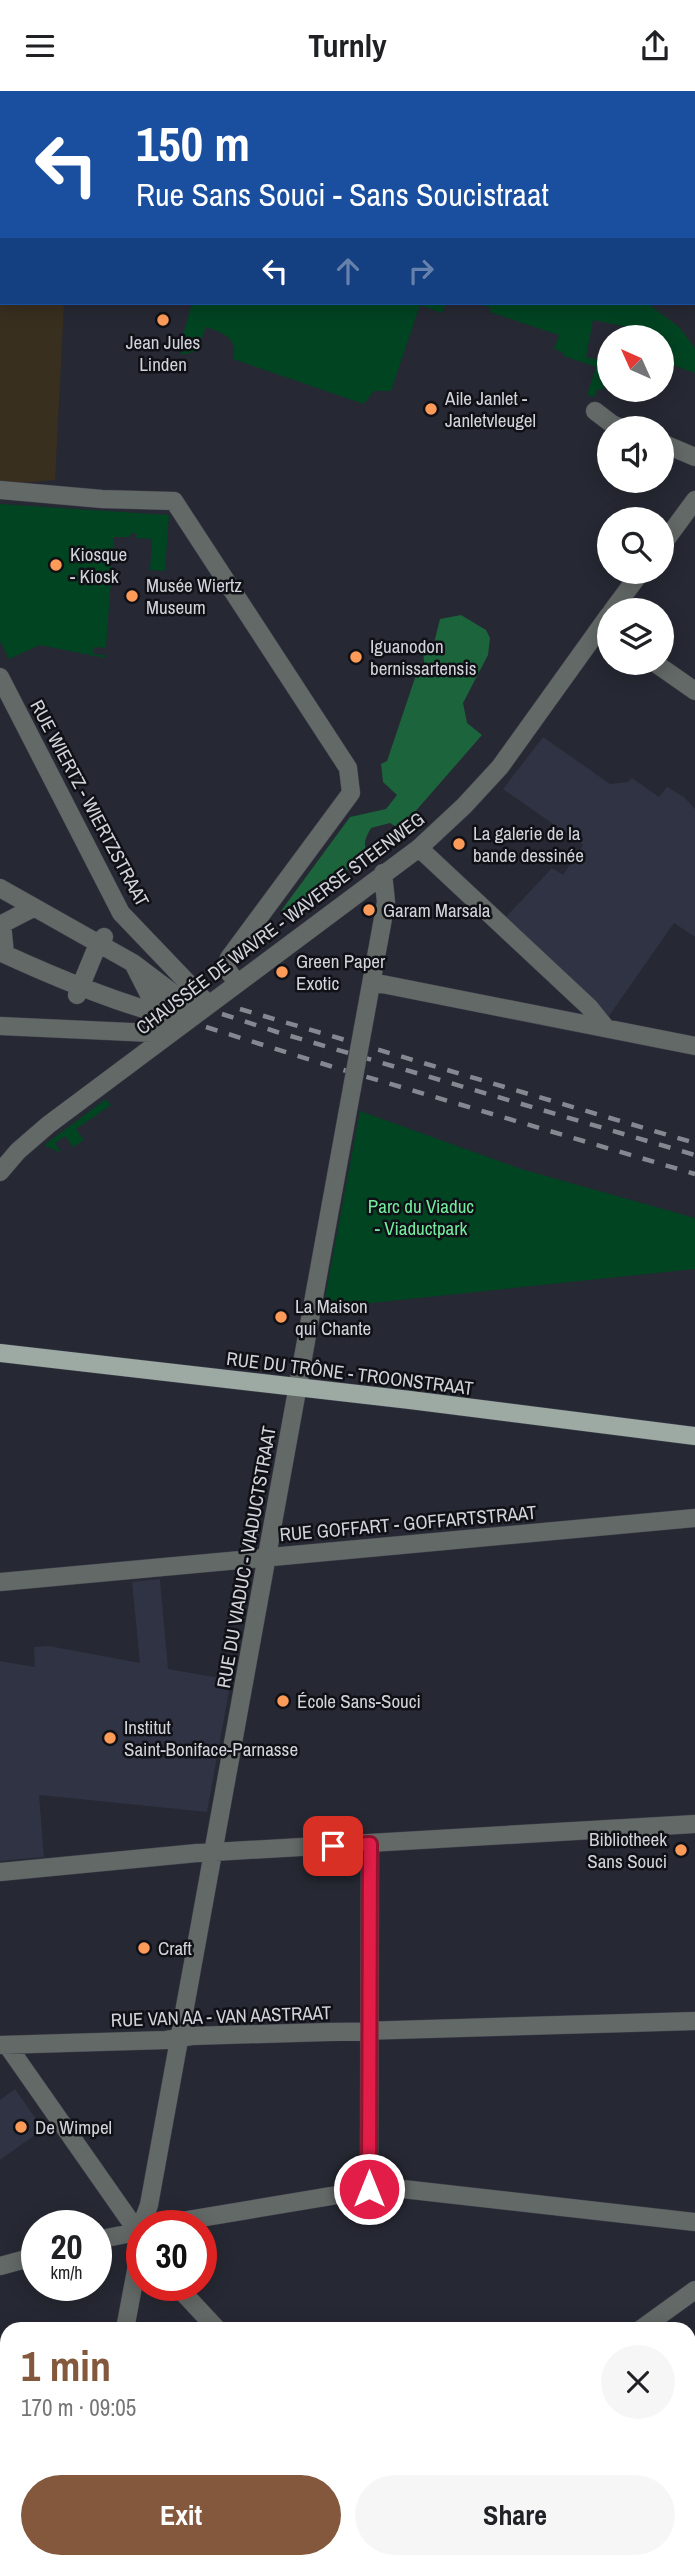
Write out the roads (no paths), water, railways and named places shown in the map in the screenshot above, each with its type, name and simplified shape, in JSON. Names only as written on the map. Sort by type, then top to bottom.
[{"type":"main road","name":"RUE DU TRÔNE - TROONSTRAAT","points":[[0,1353],[695,1436]]},
{"type":"street","points":[[595,411],[602,416]]},
{"type":"street","points":[[674,448],[695,457]]},
{"type":"street","points":[[0,490],[102,499],[174,501],[348,768],[351,793],[229,958],[226,968],[237,983]]},
{"type":"street","points":[[674,529],[695,500]]},
{"type":"street","name":"CHAUSSÉE DE WAVRE - WAVERSE STEENWEG","points":[[0,1172],[18,1151],[48,1125],[419,848],[464,806],[500,767],[597,635]]},
{"type":"street","points":[[673,675],[695,691]]},
{"type":"street","name":"RUE WIERTZ - WIERTZSTRAAT","points":[[0,677],[121,913],[208,1004]]},
{"type":"street","points":[[419,848],[589,1007],[606,1028]]},
{"type":"street","name":"RUE DU VIADUC - VIADUCTSTRAAT","points":[[148,2210],[387,902],[383,873]]},
{"type":"street","points":[[0,888],[33,908],[101,941],[186,1002],[165,1015],[78,990],[2,953],[2,924],[33,908]]},
{"type":"street","points":[[78,990],[101,941]]},
{"type":"street","points":[[132,963],[165,1015]]},
{"type":"street","points":[[372,982],[695,1046]]},
{"type":"street","points":[[0,1026],[152,1033],[159,1041]]},
{"type":"street","name":"RUE GOFFART - GOFFARTSTRAAT","points":[[0,1582],[695,1518]]},
{"type":"street","points":[[0,1872],[212,1853],[695,1824]]},
{"type":"street","points":[[369,2189],[370,1844]]},
{"type":"street","name":"RUE VAN AA - VAN AASTRAAT","points":[[4,2045],[695,2021]]},
{"type":"street","points":[[4,2045],[128,2210]]},
{"type":"street","points":[[217,2218],[385,2187],[695,2222]]},
{"type":"street","points":[[0,2266],[21,2260]]},
{"type":"street","points":[[651,2322],[695,2290]]},
{"type":"street","name":"RUE DU VIADUC - VIADUCTSTRAAT","points":[[126,2322],[130,2301]]},
{"type":"street","points":[[191,2301],[210,2322]]},
{"type":"railway","points":[[240,1009],[695,1143]]},
{"type":"railway","points":[[222,1014],[695,1155]]},
{"type":"railway","points":[[206,1027],[695,1174]]},
{"type":"place","name":"Jean Jules Linden","points":[[163,320]]},
{"type":"place","name":"Aile Janlet - Janletvleugel","points":[[431,409]]},
{"type":"place","name":"Kiosque - Kiosk","points":[[56,565]]},
{"type":"place","name":"Musée Wiertz Museum","points":[[132,596]]},
{"type":"place","name":"Iguanodon bernissartensis","points":[[356,657]]},
{"type":"place","name":"La galerie de la bande dessinée","points":[[459,844]]},
{"type":"place","name":"Garam Marsala","points":[[369,910]]},
{"type":"place","name":"Green Paper Exotic","points":[[282,972]]},
{"type":"place","name":"La Maison qui Chante","points":[[281,1317]]},
{"type":"place","name":"École Sans-Souci","points":[[283,1701]]},
{"type":"place","name":"Institut Saint-Boniface-Parnasse","points":[[110,1738]]},
{"type":"place","name":"Bibliotheek Sans Souci","points":[[681,1850]]},
{"type":"place","name":"Craft","points":[[144,1948]]},
{"type":"place","name":"De Wimpel","points":[[21,2127]]},
{"type":"park label","name":"Parc du Viaduc - Viaductpark","points":[[421,1217]]}]
